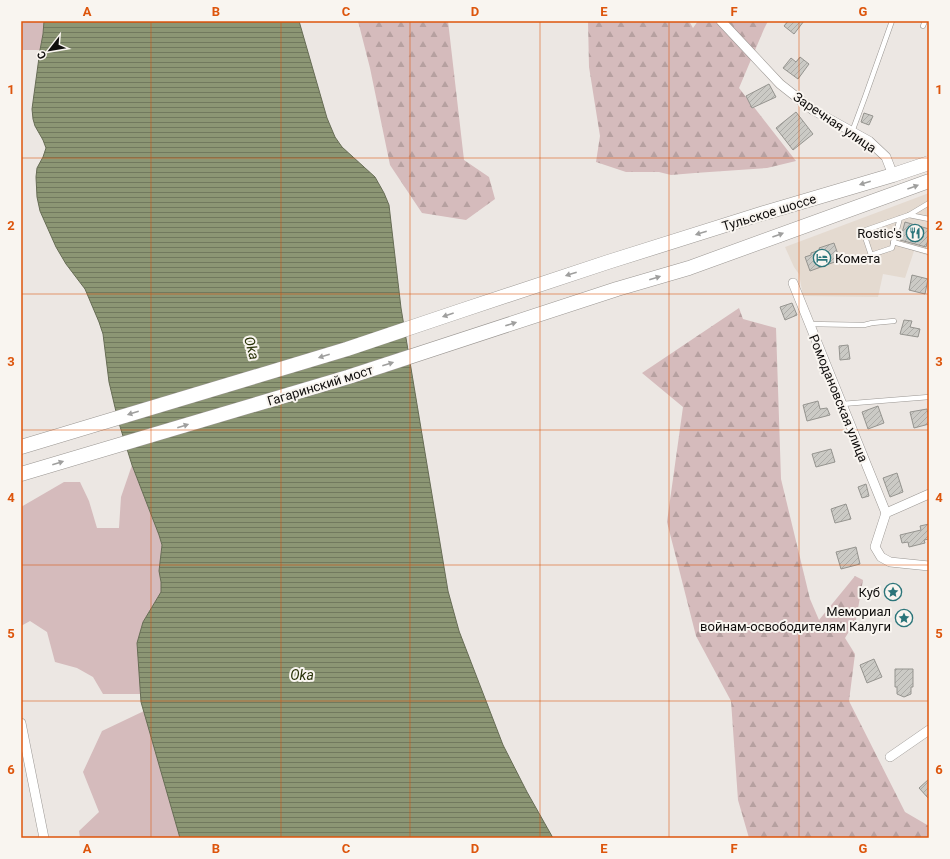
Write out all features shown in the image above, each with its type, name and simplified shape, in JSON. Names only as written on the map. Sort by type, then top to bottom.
[{"type":"main road","name":"Тульское шоссе","points":[[608,262],[929,163]]},
{"type":"main road","name":"Тульское шоссе","points":[[617,289],[689,268],[929,181]]},
{"type":"main road","name":"Гагаринский мост","points":[[21,447],[347,349],[608,262]]},
{"type":"main road","name":"Гагаринский мост","points":[[21,474],[348,377],[617,289]]},
{"type":"street","name":"Заречная улица","points":[[721,21],[780,84],[813,110],[869,141],[886,157],[893,174]]},
{"type":"street","name":"Ромодановская улица","points":[[793,283],[886,512]]},
{"type":"street","points":[[929,494],[886,512],[875,547],[881,557],[890,562],[929,566]]},
{"type":"street","points":[[21,723],[44,838]]},
{"type":"street","points":[[890,756],[929,730]]},
{"type":"lane","points":[[852,132],[892,21]]},
{"type":"lane","points":[[900,218],[892,248],[871,255],[862,231],[900,218],[909,215],[929,203]]},
{"type":"lane","points":[[909,215],[929,219]]},
{"type":"lane","points":[[893,242],[929,252]]},
{"type":"lane","points":[[809,324],[864,325],[872,322],[894,321]]},
{"type":"lane","points":[[842,404],[929,397]]},
{"type":"shaded area","points":[[929,193],[929,256],[914,251],[905,278],[883,274],[878,297],[803,296],[799,274],[794,267],[785,247]]},
{"type":"green space","points":[[21,21],[44,21],[40,50],[21,50]]},
{"type":"green space","points":[[358,21],[448,21],[464,160],[489,177],[495,199],[466,220],[422,213],[390,165],[370,68]]},
{"type":"green space","points":[[588,21],[689,21],[693,28],[698,21],[768,21],[739,88],[796,161],[767,168],[671,175],[659,172],[626,172],[596,162],[600,136],[589,67]]},
{"type":"green space","points":[[739,308],[743,319],[776,328],[781,479],[810,599],[819,620],[855,576],[863,580],[856,620],[845,638],[855,654],[849,701],[905,812],[929,826],[929,838],[749,838],[738,800],[731,701],[696,636],[667,522],[683,407],[642,373]]},
{"type":"green space","points":[[132,465],[162,545],[159,571],[161,592],[143,622],[137,643],[141,694],[103,694],[93,677],[77,668],[55,662],[47,632],[30,621],[21,626],[21,507],[64,482],[80,482],[89,501],[97,528],[119,528],[121,497]]},
{"type":"green space","points":[[144,711],[180,838],[80,838],[79,831],[99,812],[83,772],[102,731]]},
{"type":"water","name":"Oka","points":[[44,21],[299,21],[327,118],[335,137],[342,147],[375,177],[389,205],[401,308],[448,591],[459,631],[503,745],[553,838],[180,838],[141,702],[137,643],[143,622],[161,592],[159,571],[162,545],[132,465],[118,420],[109,382],[103,334],[99,322],[85,289],[66,264],[56,247],[40,211],[37,197],[37,168],[46,148],[35,126],[32,109]]},
{"type":"building","points":[[788,21],[804,21],[794,34],[784,26]]},
{"type":"building","points":[[800,57],[809,64],[798,79],[783,68],[791,58],[796,62]]},
{"type":"building","points":[[769,84],[776,97],[752,108],[746,96]]},
{"type":"building","points":[[796,112],[813,134],[793,150],[776,128]]},
{"type":"building","points":[[864,113],[873,116],[869,125],[861,122]]},
{"type":"building","name":"Rostic's","points":[[905,222],[929,229],[926,247],[900,240]]},
{"type":"building","points":[[834,243],[840,260],[810,271],[805,257],[820,250],[819,248]]},
{"type":"building","points":[[912,275],[928,279],[925,294],[909,290]]},
{"type":"building","points":[[792,303],[797,315],[785,320],[780,307]]},
{"type":"building","points":[[904,320],[912,321],[910,327],[920,329],[918,337],[900,334]]},
{"type":"building","points":[[848,345],[850,359],[840,360],[839,346]]},
{"type":"building","points":[[818,401],[820,409],[827,408],[830,415],[807,421],[803,405]]},
{"type":"building","points":[[878,406],[884,423],[868,429],[862,412]]},
{"type":"building","points":[[927,409],[929,424],[914,428],[910,412]]},
{"type":"building","points":[[831,449],[835,462],[816,467],[812,454]]},
{"type":"building","points":[[897,473],[903,492],[890,497],[883,478]]},
{"type":"building","points":[[866,484],[869,496],[862,498],[858,487]]},
{"type":"building","points":[[846,504],[851,519],[835,523],[831,509]]},
{"type":"building","points":[[929,524],[929,539],[924,540],[925,543],[909,547],[908,542],[902,543],[900,535],[921,530],[920,526]]},
{"type":"building","points":[[856,547],[860,564],[841,569],[836,552]]},
{"type":"building","points":[[874,659],[882,677],[867,683],[860,665]]},
{"type":"building","points":[[895,669],[913,669],[913,687],[911,687],[911,694],[904,697],[897,694],[897,687],[895,687]]},
{"type":"building","points":[[929,779],[929,799],[919,788]]},
{"type":"place","name":"Rostic's","points":[[915,233]]},
{"type":"place","name":"Комета","points":[[822,258]]},
{"type":"place","name":"Куб","points":[[893,592]]},
{"type":"place","name":"Мемориал войнам-освободителям Калуги","points":[[904,618]]}]
